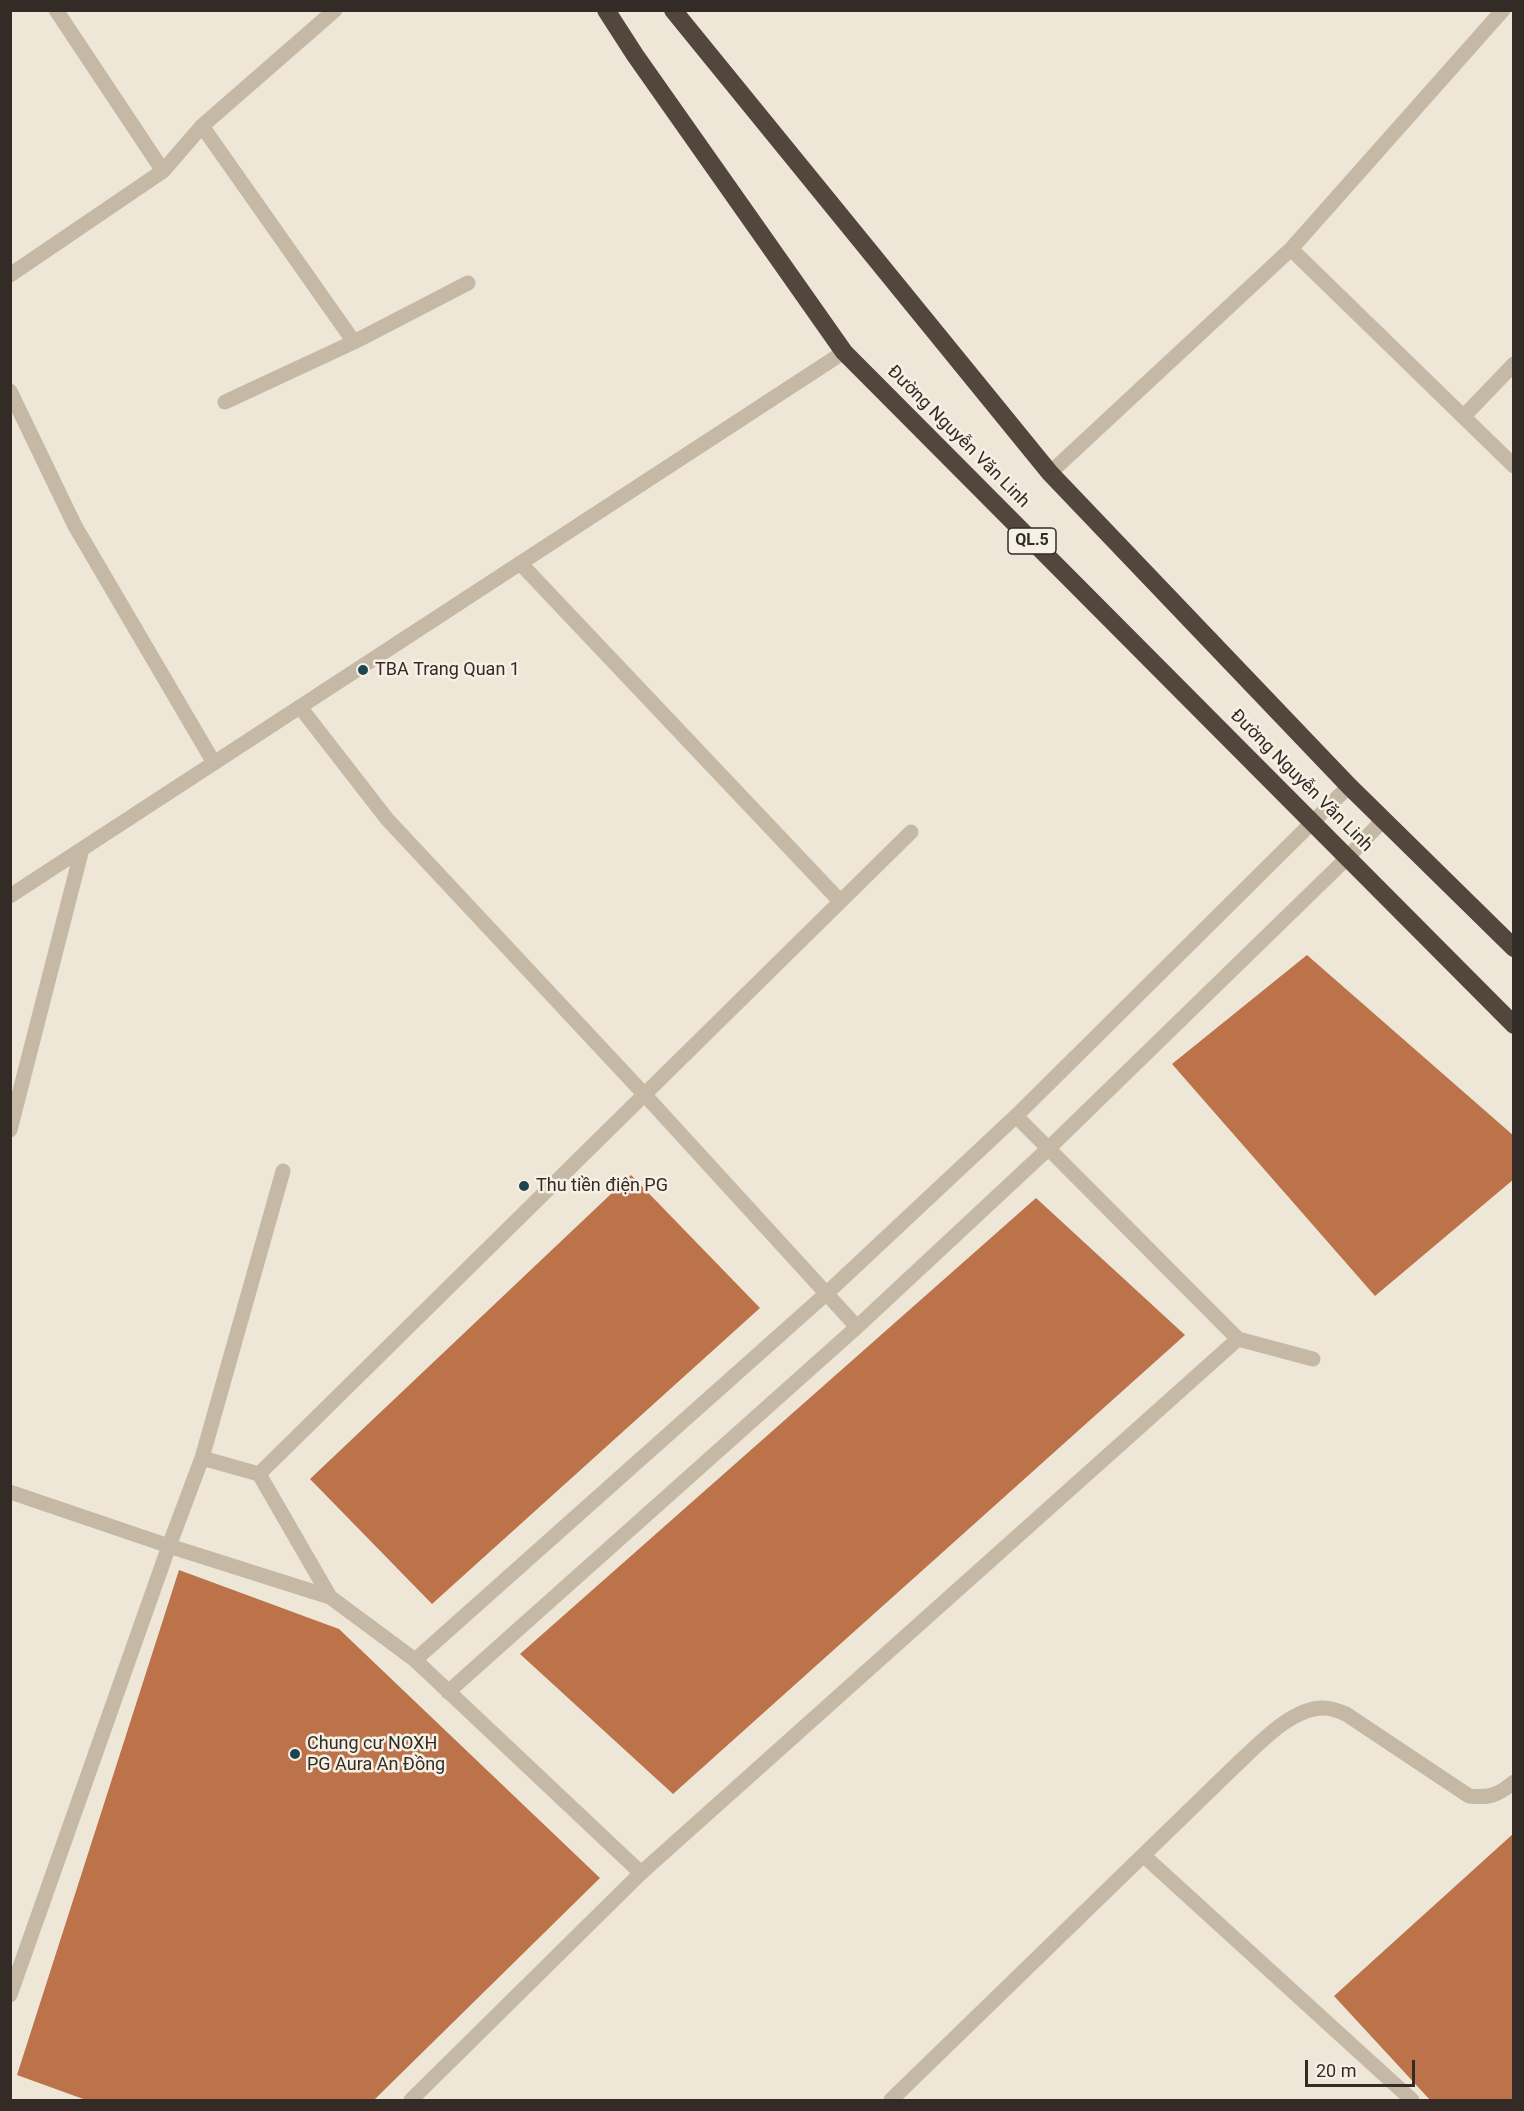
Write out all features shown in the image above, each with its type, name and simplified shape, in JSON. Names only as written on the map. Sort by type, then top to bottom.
[{"type":"highway","name":"Đường Nguyễn Văn Linh","points":[[606,10],[635,55],[844,352],[1514,1025]]},
{"type":"highway","name":"Đường Nguyễn Văn Linh","points":[[673,10],[1050,474],[1349,786],[1514,948]]},
{"type":"street","points":[[56,10],[163,171]]},
{"type":"street","points":[[10,275],[163,171],[202,126],[335,10]]},
{"type":"street","points":[[1050,474],[1291,249],[1503,10]]},
{"type":"street","points":[[202,126],[354,342]]},
{"type":"street","points":[[1291,249],[1514,466]]},
{"type":"street","points":[[225,402],[354,342],[468,283]]},
{"type":"street","points":[[10,896],[844,352]]},
{"type":"street","points":[[1464,416],[1514,364]]},
{"type":"street","points":[[10,391],[75,526],[214,763]]},
{"type":"street","points":[[520,563],[840,901]]},
{"type":"street","points":[[300,707],[387,819],[857,1327]]},
{"type":"street","points":[[415,1660],[827,1293],[1016,1116],[1349,786]]},
{"type":"street","points":[[448,1692],[857,1327],[1049,1148],[1347,858],[1383,820]]},
{"type":"street","points":[[259,1474],[910,832]]},
{"type":"street","points":[[10,1130],[82,849]]},
{"type":"street","points":[[1016,1116],[1238,1339],[1313,1359]]},
{"type":"street","points":[[10,1995],[202,1458],[283,1171]]},
{"type":"street","points":[[411,2100],[641,1874],[1238,1339]]},
{"type":"street","points":[[202,1458],[259,1474],[330,1597]]},
{"type":"street","points":[[10,1492],[330,1597],[415,1660],[641,1874]]},
{"type":"street","points":[[891,2100],[1233,1768],[1276,1729],[1310,1709],[1334,1709],[1346,1714],[1469,1796],[1485,1798],[1502,1792],[1514,1782]]},
{"type":"street","points":[[1143,1855],[1412,2100]]},
{"type":"building","points":[[1307,955],[1514,1136],[1514,1179],[1375,1296],[1172,1064]]},
{"type":"building","points":[[631,1175],[760,1308],[432,1604],[310,1479]]},
{"type":"building","points":[[1036,1198],[1185,1335],[673,1794],[520,1654]]},
{"type":"building","name":"Chung cư NOXH PG Aura An Đồng","points":[[179,1570],[339,1629],[600,1878],[374,2100],[86,2100],[17,2075]]},
{"type":"building","points":[[1514,1833],[1514,2100],[1430,2100],[1334,1996]]},
{"type":"place","name":"TBA Trang Quan 1","points":[[363,670]]},
{"type":"place","name":"Thu tiền điện PG","points":[[524,1186]]},
{"type":"place","name":"Chung cư NOXH PG Aura An Đồng","points":[[295,1754]]}]
